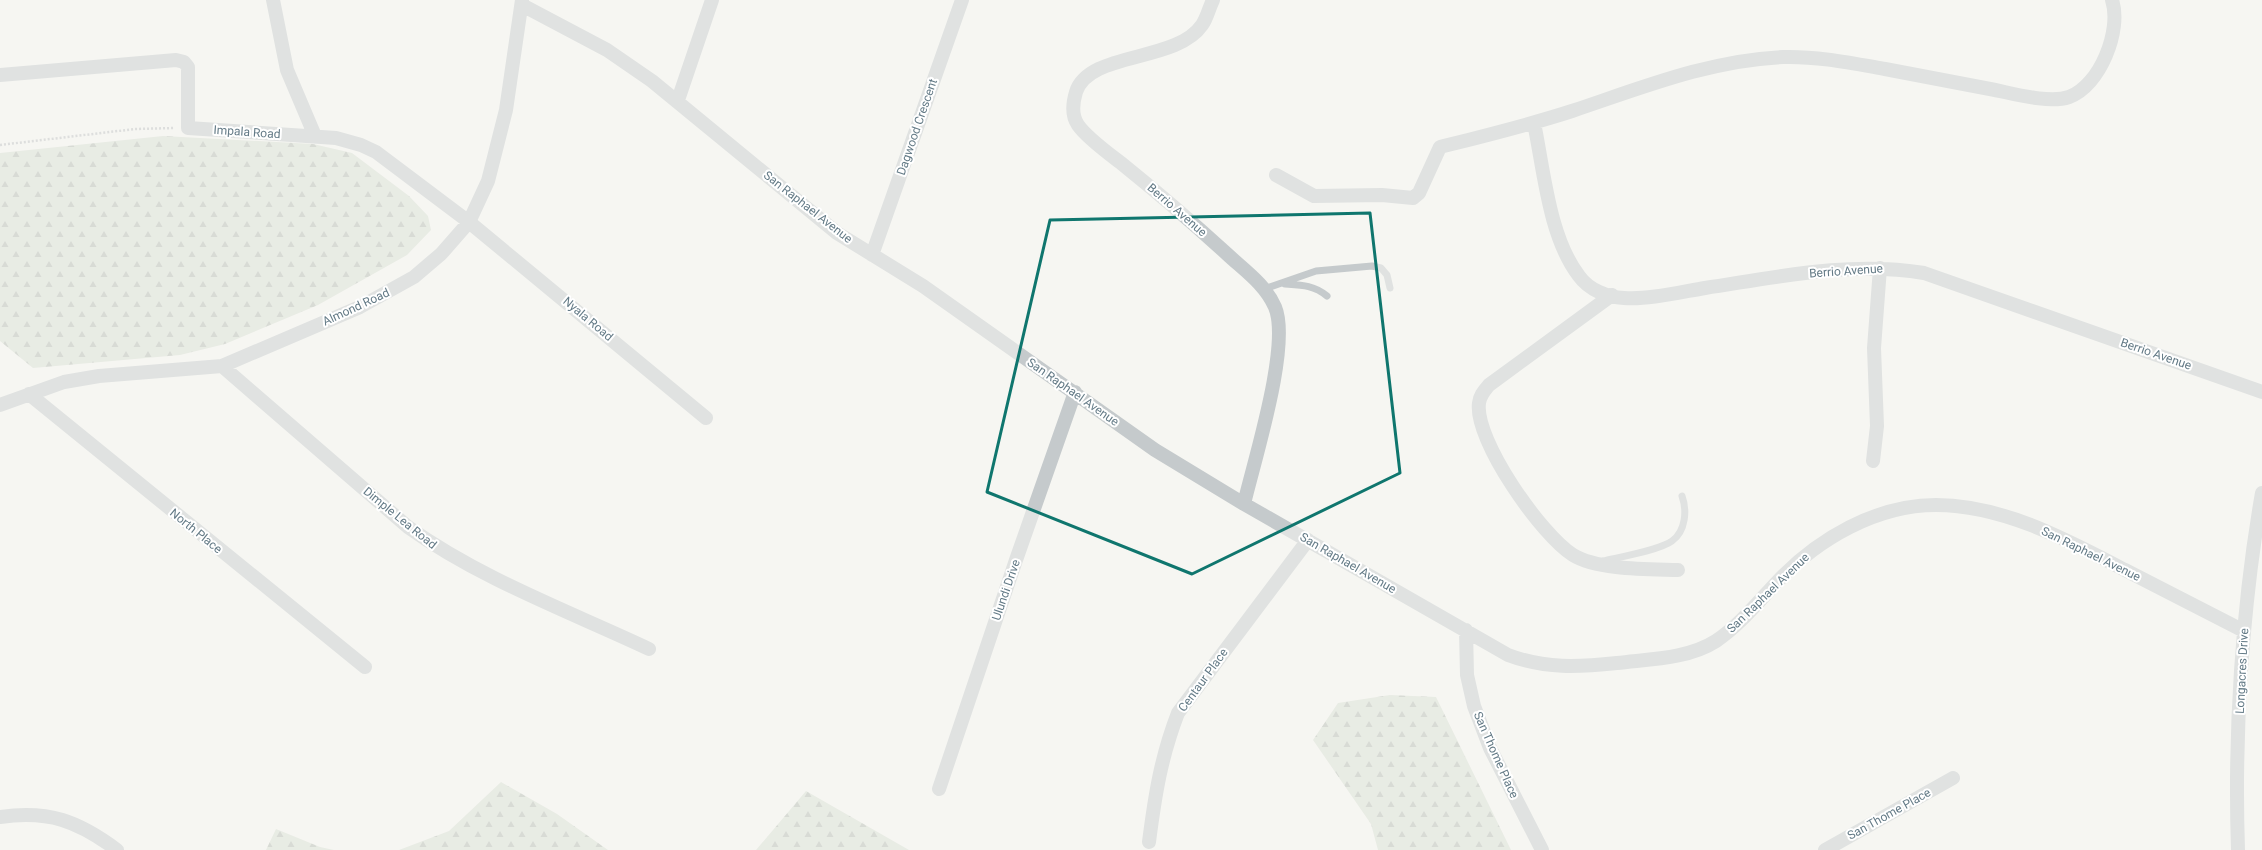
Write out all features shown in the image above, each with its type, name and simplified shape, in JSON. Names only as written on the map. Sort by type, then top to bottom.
[{"type":"street","points":[[273,0],[287,70],[315,136]]},
{"type":"street","points":[[678,100],[712,0]]},
{"type":"street","name":"Dagwood Crescent","points":[[872,255],[962,0]]},
{"type":"street","name":"Berrio Avenue","points":[[1213,0],[1202,25],[1184,41],[1161,51],[1105,66],[1088,76],[1077,90],[1073,109],[1077,124],[1099,145],[1178,209],[1264,289],[1275,308],[1278,334],[1276,370],[1244,504]]},
{"type":"street","points":[[1276,175],[1314,196],[1382,196],[1413,198],[1419,194],[1440,147],[1534,123],[1697,70],[1747,60],[1784,57],[1834,60],[2054,100],[2070,97],[2089,86],[2104,61],[2112,36],[2112,0]]},
{"type":"street","name":"San Raphael Avenue","points":[[522,2],[607,50],[678,100],[838,233],[923,286],[1155,450],[1244,504],[1508,655],[1527,662],[1553,666],[1580,667],[1668,656],[1694,651],[1715,641],[1738,624],[1778,580],[1823,542],[1853,526],[1890,511],[1937,505],[1984,511],[2051,533],[2244,631]]},
{"type":"street","name":"Almond Road","points":[[0,405],[64,382],[99,376],[222,366],[338,317],[388,293],[414,277],[441,254],[469,222],[488,181],[506,110],[522,2]]},
{"type":"street","points":[[0,75],[168,60],[184,62],[188,67],[190,77],[188,128]]},
{"type":"street","name":"Berrio Avenue","points":[[1534,123],[1551,210],[1565,254],[1579,277],[1598,292],[1623,298],[1672,293],[1818,271],[1880,268],[1924,273],[2262,392]]},
{"type":"street","name":"Impala Road","points":[[188,128],[315,136],[348,141],[376,152],[469,222]]},
{"type":"street","name":"Nyala Road","points":[[469,222],[706,418]]},
{"type":"street","points":[[1873,461],[1877,426],[1874,348],[1880,268]]},
{"type":"street","points":[[1612,295],[1489,385],[1481,394],[1478,404],[1488,439],[1503,474],[1555,541],[1574,556],[1598,563],[1619,567],[1678,570]]},
{"type":"street","name":"Dimple Lea Road","points":[[222,366],[408,527],[439,549],[469,566],[649,649]]},
{"type":"street","name":"Ulundi Drive","points":[[939,789],[1016,560],[1075,392]]},
{"type":"street","name":"North Place","points":[[29,394],[365,667]]},
{"type":"street","name":"Longacres Drive","points":[[2238,850],[2238,758],[2244,631],[2262,493]]},
{"type":"street","name":"Centaur Place","points":[[1149,842],[1158,774],[1167,741],[1178,713],[1308,540]]},
{"type":"street","name":"San Thome Place","points":[[1466,630],[1467,675],[1474,706],[1490,748],[1542,850]]},
{"type":"street","name":"San Thome Place","points":[[1825,850],[1954,778]]},
{"type":"street","points":[[0,817],[29,814],[45,815],[68,821],[95,833],[117,850]]},
{"type":"lane","points":[[1264,289],[1316,271],[1372,266],[1381,268],[1387,275],[1390,288]]},
{"type":"lane","points":[[1281,283],[1309,285],[1320,290],[1327,296]]},
{"type":"lane","points":[[1598,563],[1672,541],[1680,531],[1686,516],[1686,506],[1682,496]]},
{"type":"path","points":[[0,144],[135,130],[188,128]]},
{"type":"highlighted area","points":[[1370,213],[1400,473],[1192,574],[987,492],[1050,220]]},
{"type":"green space","points":[[163,136],[313,144],[352,153],[409,196],[428,216],[431,230],[407,255],[318,305],[225,344],[180,355],[33,368],[0,341],[0,153]]},
{"type":"green space","points":[[1390,695],[1436,697],[1511,850],[1378,850],[1371,824],[1313,740],[1338,703]]},
{"type":"green space","points":[[501,782],[557,814],[608,850],[399,850],[449,831]]},
{"type":"green space","points":[[806,791],[909,850],[756,850]]},
{"type":"green space","points":[[276,829],[320,847],[334,850],[266,850]]}]
